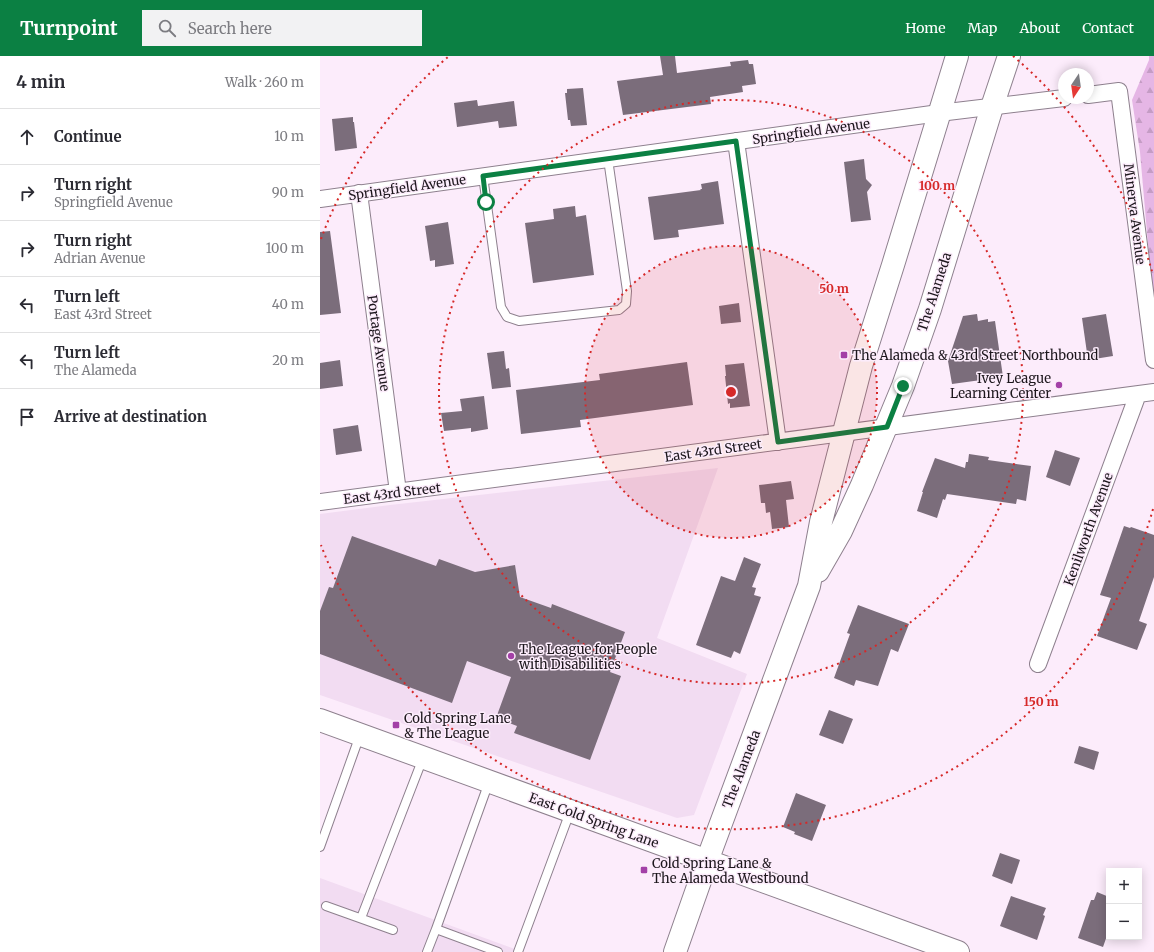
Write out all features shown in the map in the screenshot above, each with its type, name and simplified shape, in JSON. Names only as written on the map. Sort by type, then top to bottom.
[{"type":"main road","name":"The Alameda","points":[[675,952],[707,861],[809,586],[821,522],[861,366],[957,56]]},
{"type":"main road","name":"The Alameda","points":[[809,586],[841,531],[887,427],[903,386],[930,309],[1009,56]]},
{"type":"main road","name":"East Cold Spring Lane","points":[[320,720],[949,950]]},
{"type":"street","name":"Minerva Avenue","points":[[1094,94],[1119,91],[1154,360]]},
{"type":"street","name":"Springfield Avenue","points":[[320,199],[939,113],[1058,99]]},
{"type":"street","points":[[736,141],[778,442]]},
{"type":"street","name":"Portage Avenue","points":[[359,193],[398,492]]},
{"type":"street","name":"East 43rd Street","points":[[320,502],[1146,393]]},
{"type":"street","name":"Kenilworth Avenue","points":[[1038,664],[1146,393]]},
{"type":"lane","points":[[483,176],[501,307],[507,317],[519,321],[618,310],[626,304],[627,291],[608,159]]},
{"type":"lane","points":[[320,847],[360,734]]},
{"type":"lane","points":[[361,918],[423,757]]},
{"type":"lane","points":[[427,952],[489,781]]},
{"type":"lane","points":[[518,952],[570,811]]},
{"type":"lane","points":[[326,906],[394,930]]},
{"type":"lane","points":[[436,929],[498,952]]},
{"type":"shaded area","name":"The League for People with Disabilities","points":[[718,468],[657,638],[747,674],[694,815],[677,818],[320,695],[320,514]]},
{"type":"shaded area","points":[[320,878],[523,952],[320,952]]},
{"type":"green space","points":[[1149,56],[1154,56],[1154,290],[1152,290],[1140,152],[1132,100],[1149,60]]},
{"type":"building","points":[[660,56],[675,56],[677,73],[731,66],[730,62],[748,60],[749,64],[753,64],[756,84],[742,86],[743,92],[710,97],[711,104],[623,115],[617,81],[663,75]]},
{"type":"building","points":[[583,88],[587,125],[571,126],[570,120],[568,120],[565,93],[567,93],[567,89]]},
{"type":"building","points":[[477,100],[478,106],[514,101],[517,126],[499,128],[498,121],[457,127],[454,103]]},
{"type":"building","points":[[353,117],[357,148],[335,151],[332,119]]},
{"type":"building","points":[[864,159],[866,179],[872,185],[867,192],[871,220],[851,222],[844,162]]},
{"type":"building","points":[[718,181],[724,224],[678,230],[679,237],[654,240],[648,197],[701,190],[701,184]]},
{"type":"building","points":[[575,206],[576,217],[586,215],[594,275],[533,283],[525,223],[554,219],[553,209]]},
{"type":"building","points":[[448,222],[454,264],[435,267],[435,260],[430,261],[425,226]]},
{"type":"building","points":[[330,231],[341,313],[320,315],[320,232]]},
{"type":"building","points":[[739,303],[741,322],[721,324],[719,306]]},
{"type":"building","points":[[977,314],[978,321],[988,319],[988,322],[995,321],[1003,377],[952,384],[948,361],[963,316]]},
{"type":"building","points":[[1106,314],[1113,356],[1088,360],[1082,318]]},
{"type":"building","points":[[504,351],[506,369],[509,368],[511,387],[492,389],[487,353]]},
{"type":"building","points":[[340,360],[343,386],[320,389],[320,363]]},
{"type":"building","points":[[687,362],[693,405],[580,420],[581,427],[521,434],[516,390],[600,380],[599,374]]},
{"type":"building","points":[[744,363],[750,406],[730,408],[730,403],[728,404],[725,365]]},
{"type":"building","points":[[484,396],[488,429],[471,432],[471,428],[444,431],[441,413],[462,411],[460,399]]},
{"type":"building","points":[[358,425],[362,451],[336,455],[333,429]]},
{"type":"building","points":[[1055,450],[1080,458],[1070,486],[1046,477]]},
{"type":"building","points":[[969,454],[989,457],[988,460],[1031,466],[1026,501],[1017,499],[1016,504],[947,494],[945,500],[943,499],[937,518],[917,511],[922,492],[935,458],[965,468],[966,462],[968,462]]},
{"type":"building","points":[[791,481],[794,499],[786,500],[789,527],[772,529],[770,512],[766,513],[765,503],[761,503],[759,485]]},
{"type":"building","points":[[1124,526],[1154,535],[1154,577],[1139,621],[1147,624],[1137,650],[1097,636],[1111,598],[1100,595]]},
{"type":"building","points":[[352,536],[436,566],[439,559],[475,572],[515,565],[520,597],[551,608],[552,604],[625,632],[610,672],[621,676],[590,760],[514,733],[517,726],[496,718],[511,677],[467,661],[452,703],[320,654],[320,611],[329,587],[333,588]]},
{"type":"building","points":[[744,557],[761,564],[752,587],[756,588],[754,595],[761,597],[740,654],[734,651],[731,658],[696,645],[721,576],[735,581]]},
{"type":"building","points":[[858,605],[909,624],[898,652],[891,649],[878,686],[856,680],[854,686],[834,678],[850,634],[847,633]]},
{"type":"building","points":[[829,710],[853,719],[843,744],[819,735]]},
{"type":"building","points":[[1079,746],[1099,752],[1094,770],[1074,763]]},
{"type":"building","points":[[796,793],[826,805],[812,841],[794,834],[795,832],[783,827]]},
{"type":"building","points":[[1000,853],[1020,860],[1012,884],[992,876]]},
{"type":"building","points":[[1097,892],[1106,896],[1106,938],[1103,947],[1078,938],[1091,900],[1094,900]]},
{"type":"building","points":[[1011,896],[1046,908],[1043,915],[1045,916],[1037,940],[1000,926]]},
{"type":"place","name":"The Alameda & 43rd Street Northbound","points":[[844,355]]},
{"type":"place","name":"Ivey League Learning Center","points":[[1059,385]]},
{"type":"place","name":"The League for People with Disabilities","points":[[511,656]]},
{"type":"place","name":"Cold Spring Lane & The League","points":[[396,725]]},
{"type":"place","name":"Cold Spring Lane & The Alameda Westbound","points":[[644,870]]},
{"type":"route","points":[[486,202],[483,176],[736,141],[778,442],[887,427],[903,386]]}]
